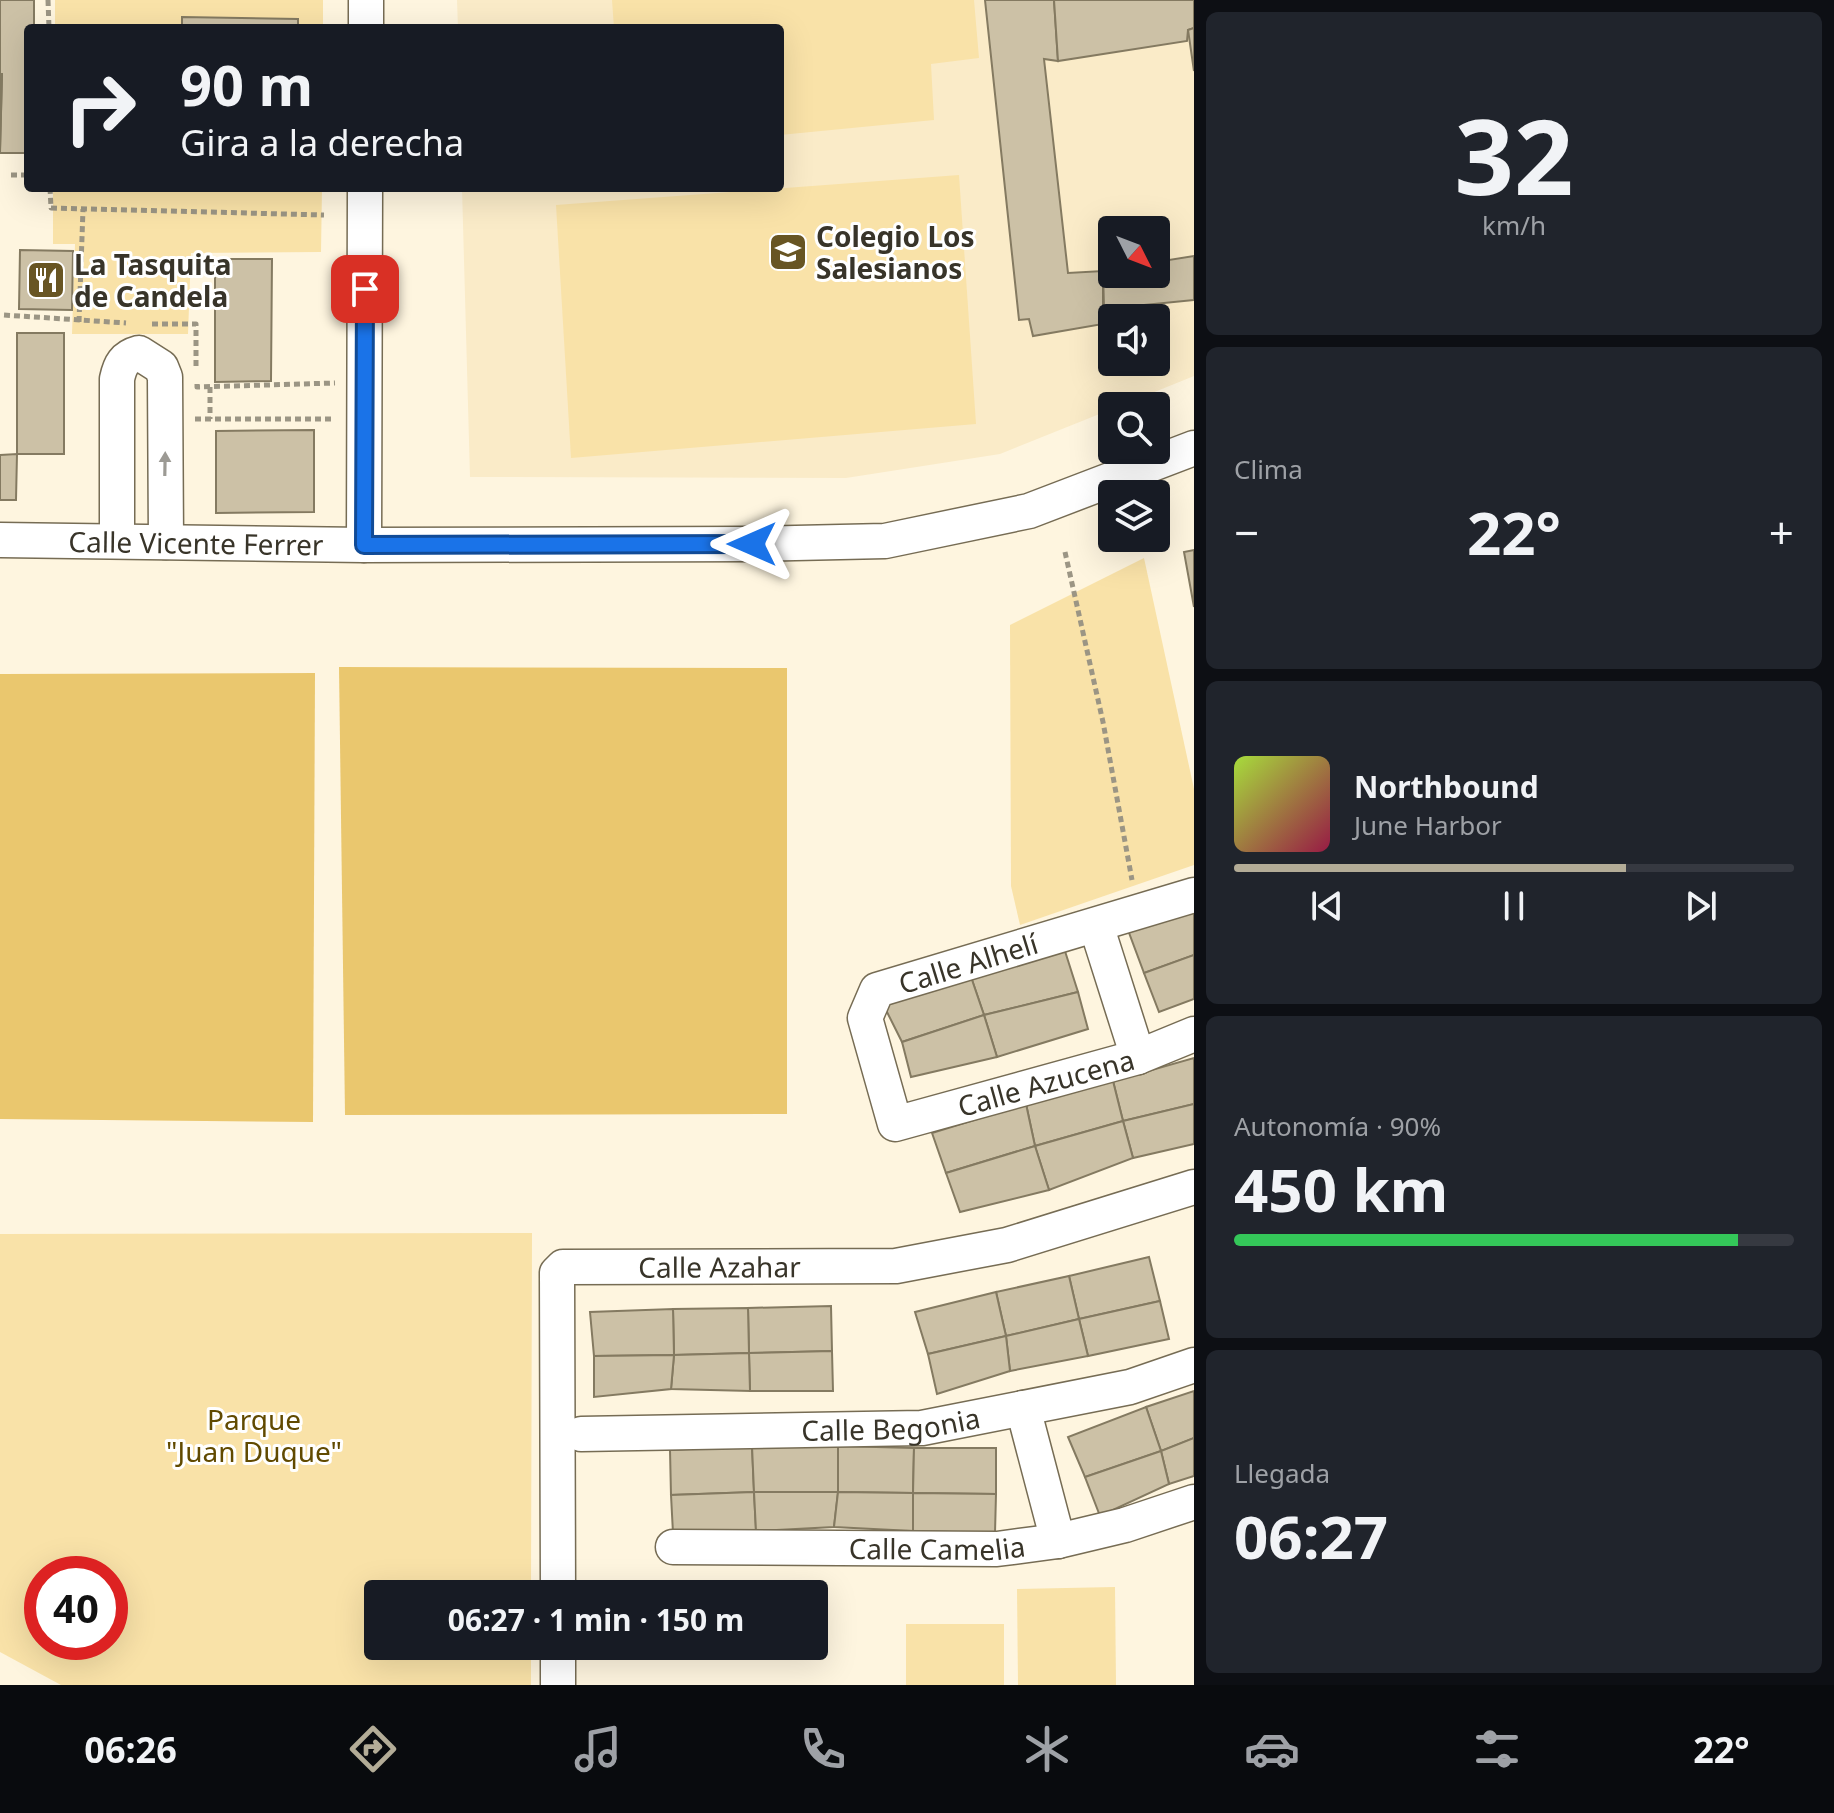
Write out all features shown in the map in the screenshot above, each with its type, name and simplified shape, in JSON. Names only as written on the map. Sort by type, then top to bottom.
[{"type":"street","points":[[366,0],[366,24]]},
{"type":"street","points":[[364,545],[365,192]]},
{"type":"street","points":[[117,541],[117,379],[121,365],[129,355],[139,353],[161,367],[165,377],[166,542]]},
{"type":"street","name":"Calle Vicente Ferrer","points":[[0,540],[364,545],[885,541],[1029,511],[1194,448]]},
{"type":"street","name":"Calle Alhelí","points":[[895,1124],[865,1018],[877,990],[1194,895]]},
{"type":"street","points":[[1096,925],[1138,1057]]},
{"type":"street","name":"Calle Azucena","points":[[895,1124],[1138,1057],[1194,1034]]},
{"type":"street","name":"Calle Azahar","points":[[558,1580],[557,1273],[563,1267],[896,1266],[1007,1245],[1194,1187]]},
{"type":"street","name":"Calle Begonia","points":[[581,1434],[922,1428],[1130,1387],[1194,1365]]},
{"type":"street","points":[[1023,1408],[1058,1541]]},
{"type":"street","name":"Calle Camelia","points":[[673,1547],[997,1549],[1058,1541],[1125,1525],[1194,1502]]},
{"type":"street","points":[[558,1660],[558,1685]]},
{"type":"path","points":[[48,0],[49,24]]},
{"type":"path","points":[[11,175],[24,175]]},
{"type":"path","points":[[50,192],[51,208],[324,215]]},
{"type":"path","points":[[4,315],[79,322],[83,209]]},
{"type":"path","points":[[186,324],[196,324],[197,387],[364,383]]},
{"type":"path","points":[[210,387],[210,419]]},
{"type":"path","points":[[166,419],[365,419]]},
{"type":"path","points":[[1065,552],[1103,722],[1138,913]]},
{"type":"shaded area","name":"Colegio Los Salesianos","points":[[457,0],[1194,0],[1194,376],[1155,392],[1098,392],[1098,415],[1000,454],[846,478],[470,477],[462,192],[784,192],[784,24],[458,24]]},
{"type":"shaded area","points":[[339,667],[787,668],[787,1114],[345,1115]]},
{"type":"shaded area","points":[[315,673],[313,1122],[0,1119],[0,674]]},
{"type":"green space","points":[[55,0],[323,0],[323,24],[55,24]]},
{"type":"green space","points":[[612,0],[974,0],[979,58],[931,64],[934,120],[784,135],[784,24],[614,24]]},
{"type":"green space","points":[[959,175],[976,424],[571,458],[556,205],[731,192],[784,192],[784,188]]},
{"type":"green space","points":[[53,192],[322,192],[321,252],[191,253],[188,334],[72,334],[75,244],[53,244]]},
{"type":"green space","points":[[1144,558],[1194,789],[1194,865],[1020,925],[1011,886],[1010,625]]},
{"type":"green space","name":"Parque \"Juan Duque\"","points":[[532,1233],[531,1580],[364,1580],[364,1660],[531,1660],[531,1685],[61,1685],[0,1652],[0,1234]]},
{"type":"green space","points":[[1115,1587],[1116,1685],[1018,1685],[1017,1589]]},
{"type":"green space","points":[[906,1624],[1004,1624],[1004,1685],[906,1685]]},
{"type":"building","points":[[0,0],[34,0],[34,24],[24,24],[24,153],[0,153]]},
{"type":"building","points":[[985,0],[1054,0],[1058,61],[1044,59],[1068,273],[1098,271],[1098,288],[1103,288],[1103,304],[1098,304],[1098,325],[1033,336],[1029,319],[1019,320]]},
{"type":"building","points":[[1054,0],[1194,0],[1194,28],[1188,30],[1187,41],[1058,61]]},
{"type":"building","points":[[182,17],[298,19],[298,24],[182,24]]},
{"type":"building","points":[[1194,28],[1194,71],[1188,30]]},
{"type":"building","points":[[0,74],[2,74],[0,149]]},
{"type":"building","name":"La Tasquita de Candela","points":[[20,250],[73,251],[72,310],[19,309]]},
{"type":"building","points":[[1194,256],[1194,300],[1104,304],[1103,288],[1170,288],[1170,260]]},
{"type":"building","points":[[215,259],[272,259],[271,381],[215,382]]},
{"type":"building","points":[[17,333],[64,333],[64,454],[17,454]]},
{"type":"building","points":[[314,430],[314,512],[216,513],[216,431]]},
{"type":"building","points":[[17,454],[16,500],[0,500],[0,455]]},
{"type":"building","points":[[1194,550],[1194,607],[1184,552]]},
{"type":"building","points":[[1194,905],[1194,955],[1144,973],[1128,930]]},
{"type":"building","points":[[1064,948],[1078,992],[984,1015],[970,974]]},
{"type":"building","points":[[1194,955],[1194,999],[1159,1012],[1144,973]]},
{"type":"building","points":[[970,974],[984,1015],[902,1042],[884,1006]]},
{"type":"building","points":[[1078,992],[1088,1029],[997,1057],[984,1015]]},
{"type":"building","points":[[984,1015],[997,1057],[911,1077],[902,1042]]},
{"type":"building","points":[[1194,1058],[1194,1104],[1123,1121],[1113,1081]]},
{"type":"building","points":[[1113,1081],[1123,1121],[1035,1146],[1026,1104]]},
{"type":"building","points":[[1026,1104],[1035,1146],[946,1173],[932,1133]]},
{"type":"building","points":[[1194,1104],[1194,1144],[1133,1158],[1123,1121]]},
{"type":"building","points":[[1123,1121],[1133,1158],[1049,1190],[1035,1146]]},
{"type":"building","points":[[1035,1146],[1049,1190],[960,1212],[946,1173]]},
{"type":"building","points":[[1149,1257],[1160,1301],[1079,1319],[1069,1276]]},
{"type":"building","points":[[1069,1276],[1079,1319],[1006,1336],[996,1292]]},
{"type":"building","points":[[996,1292],[1006,1336],[928,1354],[915,1312]]},
{"type":"building","points":[[1160,1301],[1169,1339],[1088,1356],[1079,1319]]},
{"type":"building","points":[[831,1306],[832,1351],[749,1353],[748,1308]]},
{"type":"building","points":[[748,1308],[749,1353],[674,1355],[673,1309]]},
{"type":"building","points":[[673,1309],[674,1355],[594,1356],[590,1312]]},
{"type":"building","points":[[1079,1319],[1088,1356],[1010,1371],[1006,1336]]},
{"type":"building","points":[[1006,1336],[1010,1371],[937,1394],[928,1354]]},
{"type":"building","points":[[832,1351],[833,1391],[750,1391],[749,1353]]},
{"type":"building","points":[[749,1353],[750,1391],[671,1389],[674,1355]]},
{"type":"building","points":[[674,1355],[671,1389],[594,1397],[594,1356]]},
{"type":"building","points":[[1194,1391],[1194,1438],[1161,1451],[1146,1407]]},
{"type":"building","points":[[1146,1407],[1161,1451],[1085,1477],[1068,1437]]},
{"type":"building","points":[[1194,1438],[1194,1476],[1169,1484],[1161,1451]]},
{"type":"building","points":[[752,1446],[754,1492],[671,1495],[670,1450]]},
{"type":"building","points":[[752,1446],[838,1446],[838,1492],[754,1492]]},
{"type":"building","points":[[838,1446],[914,1448],[913,1493],[838,1492]]},
{"type":"building","points":[[914,1448],[996,1448],[996,1494],[913,1493]]},
{"type":"building","points":[[1161,1451],[1169,1484],[1100,1516],[1085,1477]]},
{"type":"building","points":[[754,1492],[756,1531],[673,1533],[671,1495]]},
{"type":"building","points":[[754,1492],[838,1492],[834,1527],[756,1531]]},
{"type":"building","points":[[838,1492],[913,1493],[913,1531],[834,1527]]},
{"type":"building","points":[[913,1493],[996,1494],[995,1533],[913,1531]]},
{"type":"place","name":"Colegio Los Salesianos","points":[[788,252]]},
{"type":"place","name":"La Tasquita de Candela","points":[[46,280]]},
{"type":"route","points":[[365,289],[364,545],[752,544]]}]
